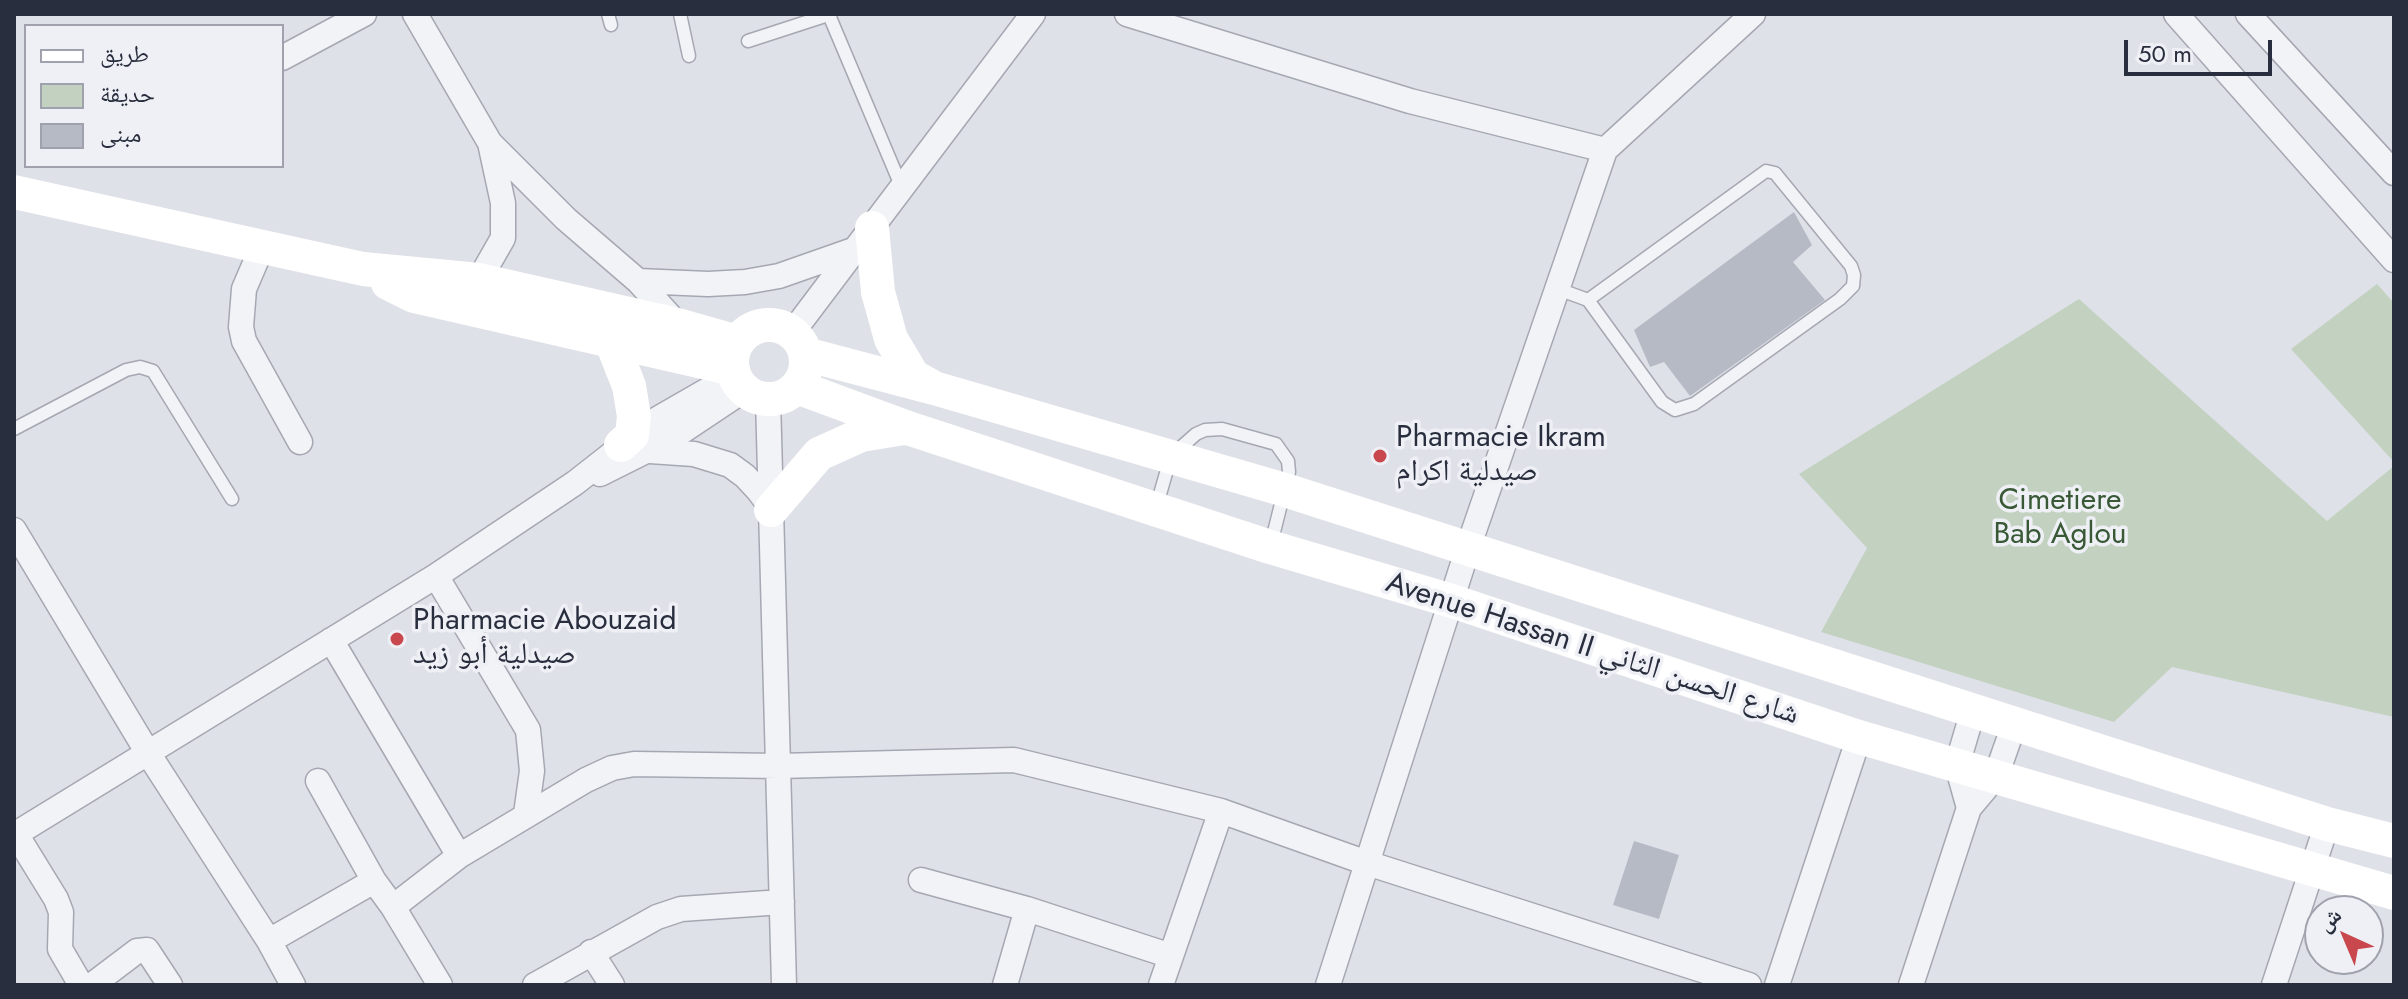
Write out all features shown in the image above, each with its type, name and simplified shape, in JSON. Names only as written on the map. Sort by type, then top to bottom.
[{"type":"street","points":[[284,57],[364,14]]},
{"type":"street","points":[[415,14],[490,143],[566,219],[638,281],[678,325],[752,377],[772,516],[784,985]]},
{"type":"street","points":[[81,985],[60,949],[61,912],[56,899],[15,834],[436,576],[575,483],[634,448],[675,408],[752,377],[805,371],[798,344],[864,239],[1033,14]]},
{"type":"street","points":[[1127,14],[1410,101],[1605,150]]},
{"type":"street","points":[[1328,985],[1468,548],[1605,150],[1753,14]]},
{"type":"street","points":[[2176,14],[2394,260]]},
{"type":"street","points":[[2248,14],[2394,173]]},
{"type":"street","points":[[476,294],[503,230],[503,203],[490,143]]},
{"type":"street","points":[[14,192],[363,269],[414,296],[476,294],[678,325]]},
{"type":"street","points":[[638,281],[708,284],[779,276],[864,239]]},
{"type":"street","points":[[864,239],[891,339],[913,376],[934,388]]},
{"type":"street","points":[[262,247],[244,289],[241,327],[244,341],[300,442]]},
{"type":"street","points":[[476,294],[612,343],[752,377]]},
{"type":"street","name":"Avenue Hassan II شارع الحسن الثاني","points":[[2394,841],[2327,824],[1285,490],[934,388],[798,344],[780,327],[767,325],[754,329],[752,377],[1270,547],[1452,601],[1859,737],[2394,893]]},
{"type":"street","points":[[612,343],[629,386],[634,416],[634,448]]},
{"type":"street","points":[[772,516],[819,454],[861,435],[908,428]]},
{"type":"street","points":[[634,448],[694,454],[730,465],[745,476],[767,502],[772,516]]},
{"type":"street","points":[[14,530],[148,753],[269,941],[293,985]]},
{"type":"street","points":[[436,576],[528,730],[532,771],[526,814]]},
{"type":"street","points":[[331,640],[459,856]]},
{"type":"street","points":[[1969,808],[1957,765],[1973,711]]},
{"type":"street","points":[[1911,985],[1969,808],[1996,776],[2015,722]]},
{"type":"street","points":[[1777,985],[1859,737]]},
{"type":"street","points":[[393,907],[459,856],[526,814],[612,768],[634,764],[779,766],[1014,760],[1221,811],[1367,863],[1749,985]]},
{"type":"street","points":[[318,781],[374,881],[440,985]]},
{"type":"street","points":[[1161,985],[1221,811]]},
{"type":"street","points":[[2274,985],[2327,824]]},
{"type":"street","points":[[921,880],[1027,909],[1171,956]]},
{"type":"street","points":[[269,941],[374,881]]},
{"type":"street","points":[[535,985],[657,917],[681,909],[782,902]]},
{"type":"street","points":[[1005,985],[1027,909]]},
{"type":"street","points":[[92,985],[137,951],[147,950],[170,985]]},
{"type":"street","points":[[591,952],[612,985]]},
{"type":"lane","points":[[680,14],[689,56]]},
{"type":"lane","points":[[748,41],[830,14],[902,188]]},
{"type":"lane","points":[[1558,289],[1588,300],[1662,402],[1675,410],[1694,404],[1840,299],[1853,286],[1854,275],[1851,266],[1775,173],[1766,171],[1588,300]]},
{"type":"lane","points":[[14,429],[126,370],[140,367],[153,371],[232,499]]},
{"type":"lane","points":[[1156,508],[1171,456]]},
{"type":"lane","points":[[1270,547],[1285,490]]},
{"type":"green space","points":[[2377,284],[2394,303],[2394,462],[2291,349]]},
{"type":"green space","name":"Cimetiere Bab Aglou","points":[[2079,299],[2327,521],[2394,466],[2394,717],[2172,667],[2114,722],[1821,632],[1867,548],[1799,474]]},
{"type":"building","points":[[1794,212],[1812,245],[1793,262],[1825,300],[1690,396],[1664,362],[1650,367],[1634,330]]},
{"type":"building","points":[[1634,841],[1679,855],[1659,919],[1613,905]]},
{"type":"place","name":"Pharmacie Ikram صيدلية اكرام","points":[[1380,456]]},
{"type":"place","name":"Pharmacie Abouzaid صيدلية أبو زيد","points":[[397,639]]}]
